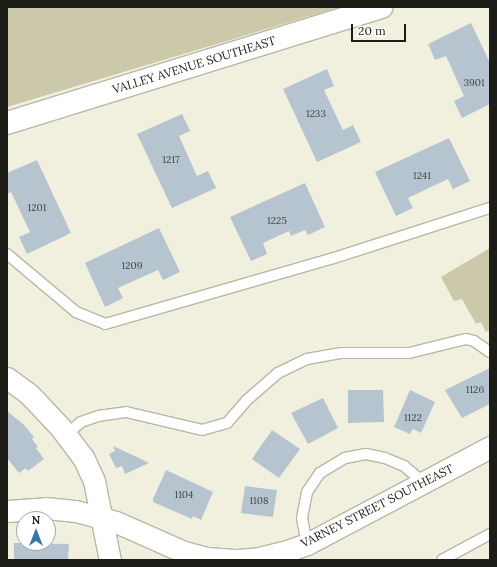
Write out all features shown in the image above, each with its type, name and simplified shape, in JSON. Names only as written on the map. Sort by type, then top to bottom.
[{"type":"street","name":"VALLEY AVENUE SOUTHEAST","points":[[7,123],[381,7]]},
{"type":"street","points":[[7,378],[29,394],[66,435],[83,457],[94,481],[110,560]]},
{"type":"street","name":"VARNEY STREET SOUTHEAST","points":[[7,511],[24,509],[61,509],[102,518],[132,528],[176,556],[238,560],[273,554],[307,544],[490,447]]},
{"type":"lane","points":[[7,254],[76,312],[105,324],[341,255],[490,208]]},
{"type":"lane","points":[[66,435],[81,422],[98,416],[126,412],[202,430],[227,423],[247,400],[278,373],[307,359],[341,354],[410,354],[466,338],[481,345],[490,352]]},
{"type":"lane","points":[[307,544],[302,518],[307,492],[320,473],[345,458],[366,454],[385,458],[404,466],[423,482]]},
{"type":"lane","points":[[442,560],[490,534]]},
{"type":"shaded area","points":[[7,7],[340,7],[7,107]]},
{"type":"shaded area","points":[[490,248],[490,330],[486,332],[481,322],[476,324],[462,299],[454,301],[441,277]]},
{"type":"building","points":[[471,23],[490,63],[490,104],[462,118],[454,101],[464,96],[446,56],[435,60],[428,44]]},
{"type":"building","points":[[327,69],[334,86],[324,90],[343,130],[353,125],[361,142],[317,162],[283,89]]},
{"type":"building","points":[[182,114],[190,131],[179,136],[197,176],[208,171],[216,188],[172,208],[137,134]]},
{"type":"building","points":[[449,138],[470,181],[453,189],[448,179],[408,198],[413,208],[396,216],[375,172]]},
{"type":"building","points":[[37,160],[71,233],[27,254],[19,237],[30,232],[11,192],[7,194],[7,173]]},
{"type":"building","points":[[305,183],[325,227],[308,235],[305,230],[291,236],[289,231],[263,243],[267,254],[251,261],[230,217]]},
{"type":"building","points":[[159,228],[180,272],[163,280],[158,270],[118,288],[123,298],[105,307],[85,263]]},
{"type":"building","points":[[490,368],[490,404],[462,418],[445,390]]},
{"type":"building","points":[[348,390],[383,390],[384,422],[348,423]]},
{"type":"building","points":[[410,390],[435,402],[421,433],[413,429],[410,434],[394,427]]},
{"type":"building","points":[[323,398],[338,428],[308,444],[291,413]]},
{"type":"building","points":[[7,411],[24,425],[34,437],[32,439],[38,447],[36,448],[44,459],[28,471],[26,468],[19,473],[7,458]]},
{"type":"building","points":[[272,430],[300,449],[279,478],[252,459]]},
{"type":"building","points":[[113,446],[149,463],[125,474],[122,466],[116,468],[109,454],[115,451]]},
{"type":"building","points":[[166,470],[213,492],[201,520],[193,516],[192,519],[153,502]]},
{"type":"building","points":[[245,486],[277,490],[273,517],[241,513]]},
{"type":"building","points":[[14,543],[16,543],[16,551],[56,551],[56,544],[69,544],[68,560],[14,560]]}]
